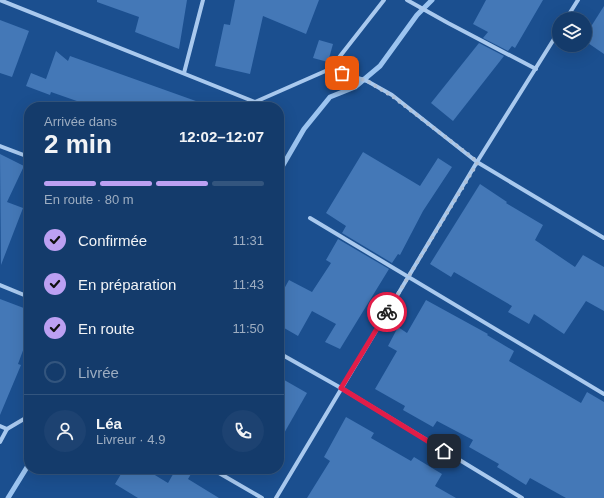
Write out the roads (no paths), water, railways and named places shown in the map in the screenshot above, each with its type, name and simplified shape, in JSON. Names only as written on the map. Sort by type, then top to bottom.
[{"type":"street","points":[[0,0],[255,102],[330,69],[384,0]]},
{"type":"street","points":[[184,73],[203,0]]},
{"type":"street","points":[[407,0],[536,69]]},
{"type":"street","points":[[570,12],[578,0]]},
{"type":"street","points":[[276,498],[408,277],[552,43]]},
{"type":"street","points":[[330,69],[367,81],[392,96],[478,162],[604,238]]},
{"type":"street","points":[[0,146],[24,156]]},
{"type":"street","points":[[310,218],[604,394]]},
{"type":"street","points":[[0,285],[24,295]]},
{"type":"street","points":[[284,356],[341,388],[522,498]]},
{"type":"street","points":[[0,442],[7,428],[24,419]]},
{"type":"street","points":[[0,426],[7,428]]},
{"type":"street","points":[[221,474],[262,498]]},
{"type":"waterway","points":[[284,163],[304,129],[330,97],[355,87],[380,66],[417,15],[432,0]]},
{"type":"waterway","points":[[8,498],[24,472]]}]
